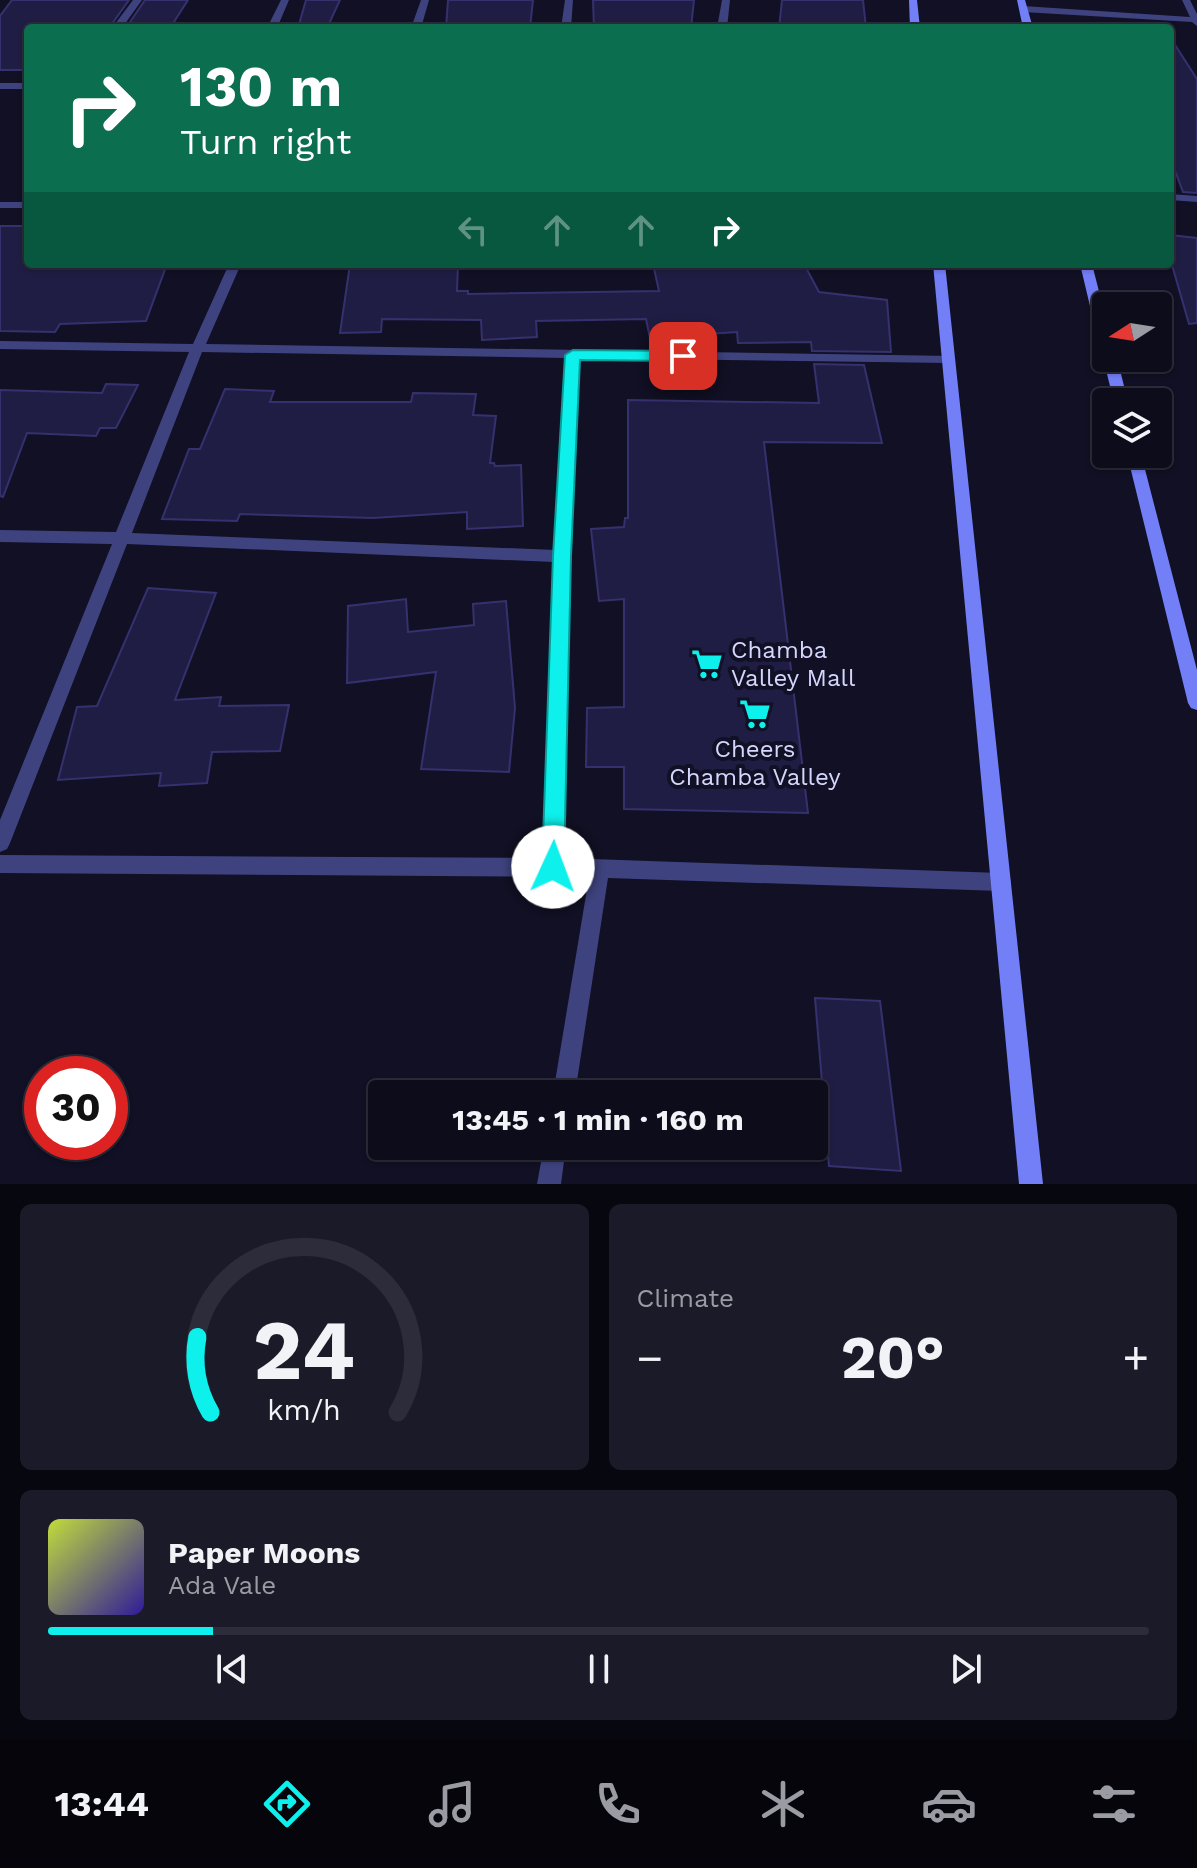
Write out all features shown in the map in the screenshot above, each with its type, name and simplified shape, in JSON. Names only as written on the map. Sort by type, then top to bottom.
[{"type":"main road","points":[[913,0],[915,24]]},
{"type":"main road","points":[[939,268],[1031,1184]]},
{"type":"main road","points":[[1087,268],[1093,292]]},
{"type":"main road","points":[[1138,468],[1197,703]]},
{"type":"street","points":[[120,24],[138,0]]},
{"type":"street","points":[[274,24],[285,0]]},
{"type":"street","points":[[417,24],[425,0]]},
{"type":"street","points":[[566,24],[569,0]]},
{"type":"street","points":[[723,24],[726,0]]},
{"type":"street","points":[[1186,0],[1196,22]]},
{"type":"street","points":[[1022,5],[1196,22]]},
{"type":"street","points":[[0,86],[24,86]]},
{"type":"street","points":[[1174,197],[1197,199]]},
{"type":"street","points":[[0,205],[24,205]]},
{"type":"street","points":[[0,843],[198,347],[233,268]]},
{"type":"street","points":[[0,345],[948,359]]},
{"type":"street","points":[[553,867],[562,556],[573,355]]},
{"type":"street","points":[[0,536],[562,556]]},
{"type":"street","points":[[0,864],[553,867],[1001,882]]},
{"type":"street","points":[[566,1080],[600,869]]},
{"type":"street","points":[[549,1184],[553,1160]]},
{"type":"building","points":[[12,0],[129,0],[112,24],[24,24],[24,70],[0,70],[0,16]]},
{"type":"building","points":[[145,0],[188,0],[173,24],[129,24]]},
{"type":"building","points":[[306,0],[340,0],[329,24],[299,24]]},
{"type":"building","points":[[448,0],[533,0],[530,24],[446,24]]},
{"type":"building","points":[[593,0],[694,0],[691,24],[594,24]]},
{"type":"building","points":[[782,0],[863,0],[866,24],[779,24]]},
{"type":"building","points":[[1174,43],[1197,79],[1197,193],[1183,192],[1174,168]]},
{"type":"building","points":[[0,226],[24,226],[24,268],[166,268],[146,321],[60,324],[55,332],[0,331]]},
{"type":"building","points":[[1174,235],[1197,238],[1197,323],[1189,324],[1173,268]]},
{"type":"building","points":[[349,268],[458,268],[457,291],[468,291],[468,294],[659,291],[654,268],[806,268],[819,292],[887,300],[891,352],[812,351],[811,342],[738,343],[737,332],[650,338],[646,319],[536,321],[537,337],[482,340],[481,320],[382,319],[381,332],[340,333]]},
{"type":"building","name":"Chamba Valley Mall","points":[[814,364],[864,365],[882,443],[764,442],[808,813],[624,809],[624,767],[586,767],[587,708],[624,707],[624,599],[599,601],[591,529],[624,527],[625,518],[628,518],[628,400],[819,403]]},
{"type":"building","points":[[106,384],[138,385],[116,428],[100,428],[96,436],[27,433],[3,497],[0,496],[0,390],[102,393]]},
{"type":"building","points":[[225,389],[274,391],[270,402],[411,402],[413,393],[476,394],[473,415],[496,416],[490,463],[495,466],[521,465],[523,526],[467,529],[467,512],[373,518],[240,514],[237,521],[162,519],[189,449],[200,449]]},
{"type":"building","points":[[148,588],[216,593],[175,700],[221,697],[219,706],[289,705],[280,751],[212,752],[207,783],[159,786],[161,773],[58,780],[77,707],[97,706]]},
{"type":"building","points":[[406,599],[408,632],[474,625],[473,604],[506,601],[515,708],[509,772],[421,769],[436,672],[347,683],[348,606]]},
{"type":"building","points":[[815,998],[880,1001],[901,1171],[829,1166],[828,1080],[822,1080]]},
{"type":"place","name":"Chamba Valley Mall","points":[[707,664]]},
{"type":"place","name":"Cheers Chamba Valley","points":[[755,714]]},
{"type":"route","points":[[553,867],[562,556],[573,355],[683,356]]}]
